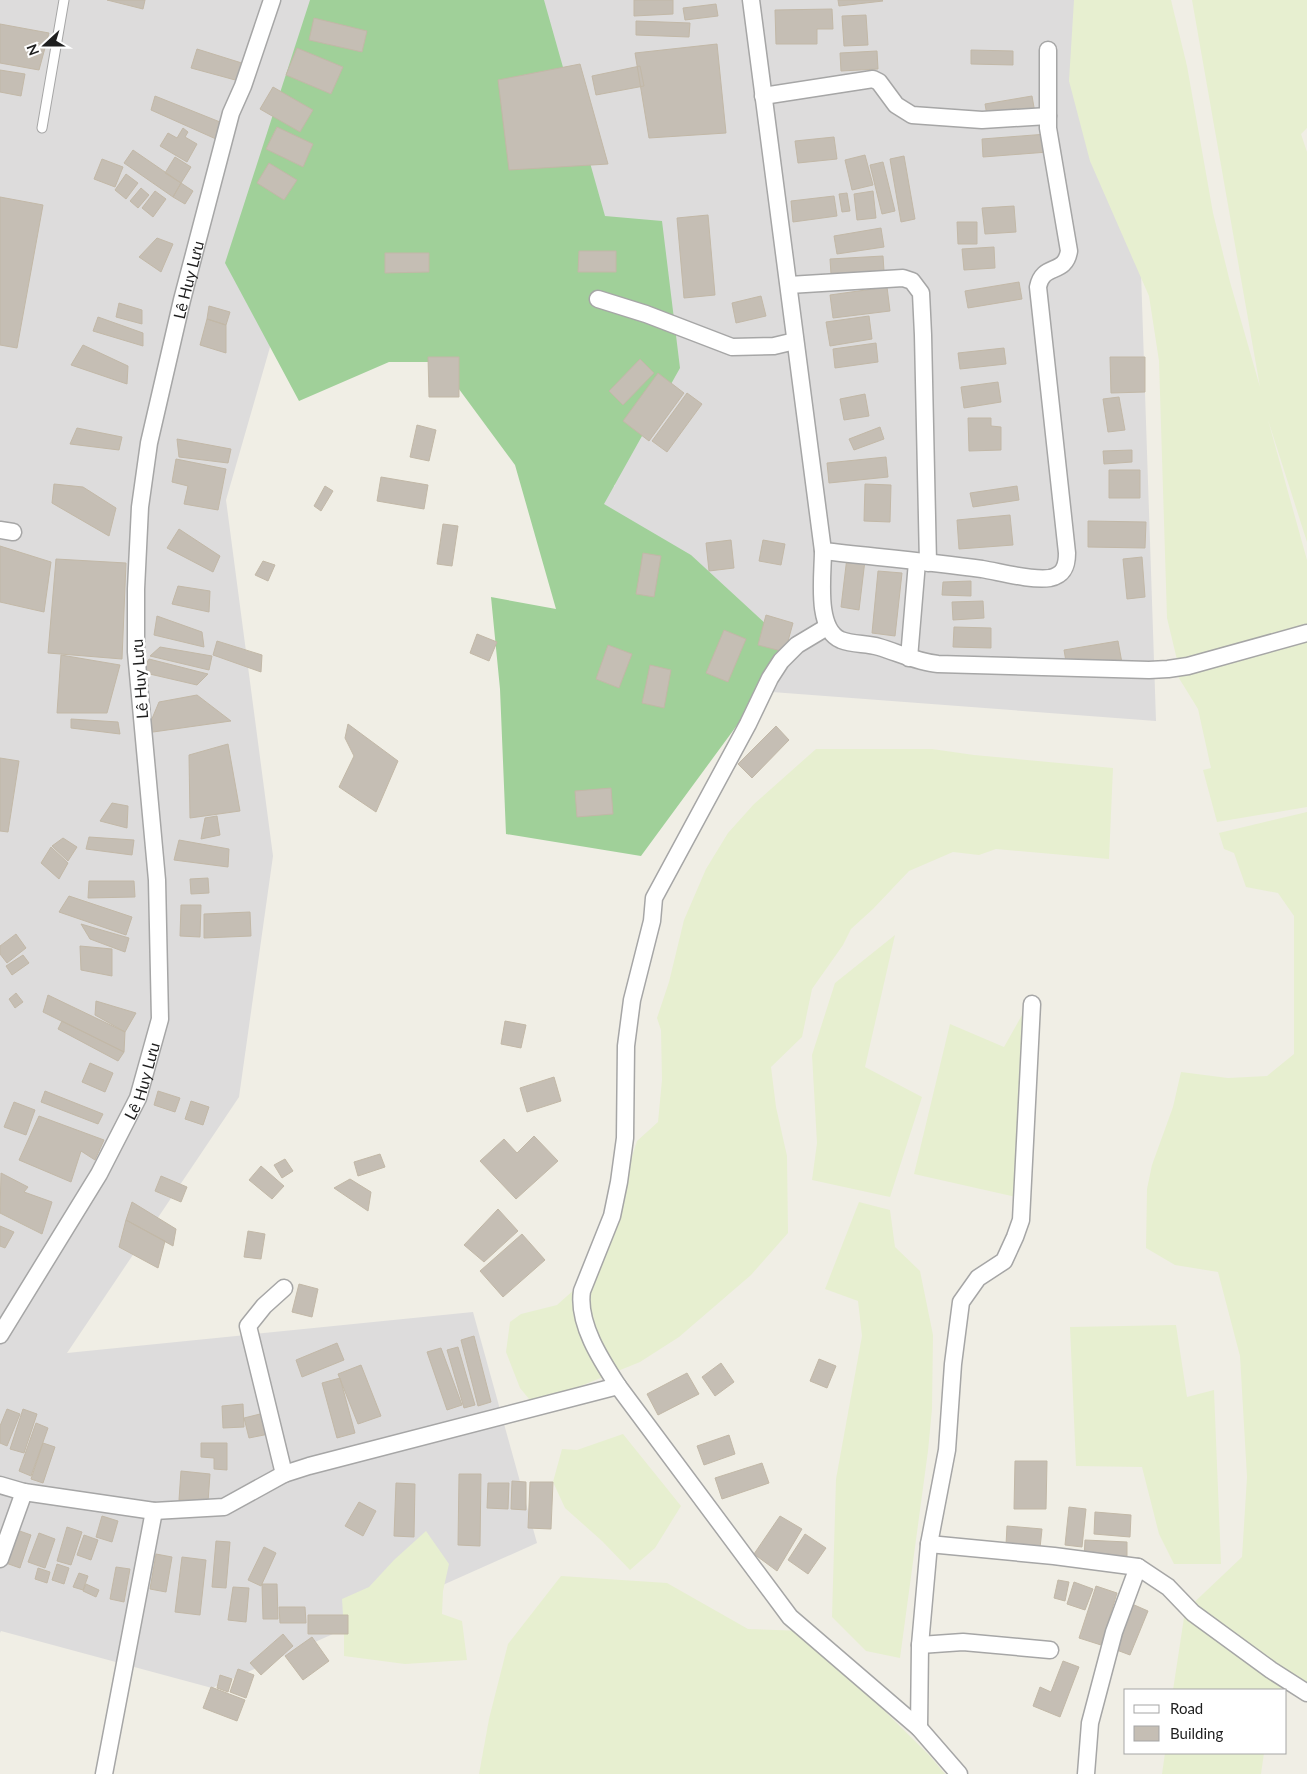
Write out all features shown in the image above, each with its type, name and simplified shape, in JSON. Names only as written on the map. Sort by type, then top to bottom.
[{"type":"street","name":"Lê Huy Lưu","points":[[0,1335],[99,1174],[138,1098],[160,1019],[157,880],[136,652],[136,589],[140,508],[149,443],[182,300],[231,113],[243,86],[272,0]]},
{"type":"street","points":[[751,0],[823,551],[824,618],[832,634],[839,639],[851,643],[877,646],[909,658],[938,664],[1148,670],[1188,666],[1307,633]]},
{"type":"street","points":[[823,551],[922,562],[1036,578],[1049,578],[1059,575],[1065,569],[1067,562],[1038,288],[1040,278],[1046,272],[1064,265],[1070,250],[1052,151],[1048,116],[1048,50]]},
{"type":"street","points":[[763,96],[873,79],[880,82],[896,105],[912,115],[982,120],[1048,116]]},
{"type":"street","points":[[789,285],[903,278],[912,281],[921,293],[923,335],[922,562],[909,658]]},
{"type":"street","points":[[598,299],[646,314],[732,347],[774,346],[796,341]]},
{"type":"street","points":[[827,627],[797,645],[781,660],[654,898],[652,921],[632,1000],[626,1046],[625,1138],[618,1182],[612,1216],[582,1291],[582,1313],[598,1356],[618,1386],[790,1617],[919,1728],[959,1774]]},
{"type":"street","points":[[919,1728],[920,1645],[929,1544],[947,1450],[953,1364],[961,1302],[978,1278],[1004,1261],[1021,1220],[1032,1004]]},
{"type":"street","points":[[284,1288],[264,1306],[248,1326],[284,1474]]},
{"type":"street","points":[[0,1485],[24,1492],[154,1511],[224,1507],[284,1474],[309,1466],[618,1386]]},
{"type":"street","points":[[0,1559],[24,1492]]},
{"type":"street","points":[[104,1774],[154,1511]]},
{"type":"street","points":[[929,1544],[1054,1556],[1138,1567],[1168,1586],[1193,1613],[1271,1670],[1307,1693]]},
{"type":"street","points":[[1086,1774],[1090,1723],[1114,1632],[1138,1567]]},
{"type":"street","points":[[920,1645],[964,1642],[1050,1650]]},
{"type":"lane","points":[[42,128],[64,0]]},
{"type":"shaded area","points":[[0,0],[370,0],[226,500],[273,856],[239,1097],[67,1353],[473,1312],[537,1543],[212,1688],[1,1631],[0,1633]]},
{"type":"shaded area","points":[[517,0],[1078,0],[1135,93],[1156,721],[718,688],[592,535],[609,488],[615,486],[619,360]]},
{"type":"green space","points":[[310,0],[544,0],[605,216],[662,221],[680,368],[604,504],[691,555],[793,649],[641,856],[506,834],[500,689],[491,597],[556,609],[515,465],[439,362],[389,362],[299,401],[225,263]]},
{"type":"green space","points":[[1074,0],[1171,0],[1187,66],[1213,213],[1230,282],[1260,387],[1192,0],[1307,0],[1307,128],[1301,134],[1307,152],[1307,542],[1268,420],[1307,560],[1307,638],[1178,664],[1167,618],[1159,361],[1149,296],[1090,161],[1069,81]]},
{"type":"green space","points":[[1307,639],[1307,807],[1217,822],[1203,770],[1211,768],[1198,709],[1177,675]]},
{"type":"green space","points":[[816,749],[932,749],[974,755],[1113,768],[1109,859],[996,849],[979,855],[953,852],[909,871],[851,929],[843,945],[812,989],[802,1037],[771,1067],[776,1107],[787,1156],[788,1233],[751,1275],[679,1337],[640,1362],[534,1405],[520,1388],[506,1352],[510,1322],[521,1314],[557,1305],[594,1272],[637,1141],[658,1122],[662,1080],[661,1030],[657,1018],[669,982],[684,920],[706,869],[728,833],[754,804]]},
{"type":"green space","points":[[1307,812],[1307,1685],[1290,1672],[1281,1689],[1173,1689],[1185,1611],[1242,1557],[1247,1477],[1240,1356],[1218,1272],[1175,1265],[1146,1248],[1147,1189],[1152,1165],[1173,1107],[1181,1072],[1228,1078],[1267,1076],[1294,1054],[1294,916],[1278,893],[1246,887],[1234,853],[1224,849],[1219,833]]},
{"type":"green space","points":[[895,935],[865,1067],[922,1097],[890,1197],[812,1180],[817,1143],[812,1055],[835,983]]},
{"type":"green space","points":[[1026,1008],[1016,1197],[914,1174],[950,1024],[1004,1047]]},
{"type":"green space","points":[[859,1202],[890,1210],[895,1247],[920,1271],[933,1335],[932,1409],[928,1451],[900,1658],[866,1651],[832,1617],[836,1479],[862,1336],[858,1301],[825,1289]]},
{"type":"green space","points":[[1176,1325],[1187,1397],[1214,1390],[1221,1564],[1174,1564],[1159,1534],[1142,1467],[1076,1466],[1070,1327]]},
{"type":"green space","points":[[623,1434],[681,1506],[655,1548],[630,1570],[602,1541],[565,1508],[553,1482],[562,1449],[577,1450]]},
{"type":"green space","points":[[426,1531],[449,1564],[443,1591],[442,1614],[462,1621],[467,1660],[405,1664],[344,1656],[342,1599],[369,1587],[394,1560]]},
{"type":"green space","points":[[561,1576],[667,1583],[748,1629],[804,1631],[930,1756],[945,1774],[479,1774],[489,1719],[508,1644]]},
{"type":"green space","points":[[1165,1754],[1264,1754],[1261,1774],[1162,1774]]},
{"type":"building","points":[[107,0],[145,0],[143,9]]},
{"type":"building","points":[[634,0],[673,0],[673,14],[634,16]]},
{"type":"building","points":[[838,0],[882,0],[883,1],[839,6]]},
{"type":"building","points":[[716,4],[718,16],[685,20],[683,8]]},
{"type":"building","points":[[832,9],[833,29],[817,29],[817,44],[776,44],[775,10]]},
{"type":"building","points":[[866,15],[868,45],[844,46],[842,16]]},
{"type":"building","points":[[314,18],[367,31],[362,52],[309,40]]},
{"type":"building","points":[[636,21],[690,23],[689,37],[636,35]]},
{"type":"building","points":[[0,24],[49,33],[39,70],[0,63]]},
{"type":"building","points":[[717,44],[726,133],[649,138],[635,53]]},
{"type":"building","points":[[297,48],[343,67],[331,94],[286,75]]},
{"type":"building","points":[[197,49],[245,64],[239,81],[191,68]]},
{"type":"building","points":[[971,50],[1013,51],[1013,65],[971,64]]},
{"type":"building","points":[[877,51],[878,69],[841,71],[840,53]]},
{"type":"building","points":[[580,64],[608,164],[509,170],[498,80]]},
{"type":"building","points":[[640,66],[644,86],[596,95],[592,76]]},
{"type":"building","points":[[0,70],[25,74],[21,96],[0,92]]},
{"type":"building","points":[[273,87],[313,110],[300,132],[260,109]]},
{"type":"building","points":[[155,96],[220,122],[216,139],[151,110]]},
{"type":"building","points":[[1032,96],[1035,113],[988,121],[985,104]]},
{"type":"building","points":[[277,127],[313,144],[303,167],[266,149]]},
{"type":"building","points":[[183,128],[188,132],[185,137],[197,144],[187,162],[160,146],[168,133],[177,138]]},
{"type":"building","points":[[1047,134],[1048,152],[983,157],[982,139]]},
{"type":"building","points":[[834,137],[837,159],[798,163],[795,141]]},
{"type":"building","points":[[133,150],[181,183],[173,197],[124,163]]},
{"type":"building","points":[[865,155],[873,185],[852,190],[845,160]]},
{"type":"building","points":[[904,156],[915,219],[901,222],[890,159]]},
{"type":"building","points":[[175,157],[191,167],[181,183],[165,173]]},
{"type":"building","points":[[102,159],[123,167],[115,187],[94,179]]},
{"type":"building","points":[[883,162],[895,211],[882,214],[870,165]]},
{"type":"building","points":[[269,163],[297,180],[284,200],[257,183]]},
{"type":"building","points":[[126,174],[138,183],[126,199],[115,190]]},
{"type":"building","points":[[181,183],[193,191],[185,204],[173,197]]},
{"type":"building","points":[[141,188],[149,195],[138,208],[130,201]]},
{"type":"building","points":[[155,191],[166,199],[153,217],[142,208]]},
{"type":"building","points":[[873,191],[876,218],[857,220],[854,194]]},
{"type":"building","points":[[847,193],[850,211],[842,212],[839,194]]},
{"type":"building","points":[[834,196],[837,216],[793,222],[791,201]]},
{"type":"building","points":[[0,197],[43,205],[17,348],[0,345]]},
{"type":"building","points":[[1014,206],[1016,232],[985,234],[982,208]]},
{"type":"building","points":[[708,215],[715,295],[684,298],[677,218]]},
{"type":"building","points":[[957,222],[977,222],[977,244],[958,244]]},
{"type":"building","points":[[881,228],[884,247],[837,254],[834,236]]},
{"type":"building","points":[[157,238],[173,244],[161,272],[139,257]]},
{"type":"building","points":[[994,247],[995,268],[964,270],[962,249]]},
{"type":"building","points":[[579,251],[616,251],[616,272],[578,272]]},
{"type":"building","points":[[385,253],[429,253],[429,272],[385,273]]},
{"type":"building","points":[[883,256],[884,271],[831,274],[830,259]]},
{"type":"building","points":[[1019,282],[1022,299],[968,308],[965,291]]},
{"type":"building","points":[[887,287],[890,311],[833,318],[830,295]]},
{"type":"building","points":[[761,296],[766,316],[736,323],[732,303]]},
{"type":"building","points":[[119,303],[142,310],[142,324],[116,317]]},
{"type":"building","points":[[209,306],[230,312],[226,325],[207,319]]},
{"type":"building","points":[[869,316],[872,339],[830,346],[826,322]]},
{"type":"building","points":[[98,317],[143,333],[143,346],[93,331]]},
{"type":"building","points":[[207,319],[226,325],[226,353],[200,345]]},
{"type":"building","points":[[876,343],[878,362],[835,368],[833,349]]},
{"type":"building","points":[[83,345],[128,366],[127,384],[71,365]]},
{"type":"building","points":[[1004,348],[1006,364],[960,369],[958,353]]},
{"type":"building","points":[[428,357],[459,357],[459,397],[429,397]]},
{"type":"building","points":[[1110,357],[1145,357],[1145,392],[1111,393]]},
{"type":"building","points":[[640,359],[654,373],[623,405],[609,391]]},
{"type":"building","points":[[658,373],[684,393],[649,441],[623,421]]},
{"type":"building","points":[[998,382],[1001,402],[964,408],[961,387]]},
{"type":"building","points":[[687,393],[702,404],[667,452],[652,441]]},
{"type":"building","points":[[865,394],[869,416],[844,420],[840,399]]},
{"type":"building","points":[[1119,397],[1125,430],[1108,432],[1103,399]]},
{"type":"building","points":[[968,418],[991,418],[991,426],[1001,427],[1001,450],[969,451]]},
{"type":"building","points":[[417,425],[436,430],[429,461],[410,457]]},
{"type":"building","points":[[880,427],[884,439],[854,450],[849,439]]},
{"type":"building","points":[[77,428],[122,437],[119,450],[70,444]]},
{"type":"building","points":[[177,439],[231,449],[228,463],[179,457]]},
{"type":"building","points":[[1132,450],[1132,462],[1104,464],[1103,451]]},
{"type":"building","points":[[886,457],[888,477],[829,483],[827,463]]},
{"type":"building","points":[[176,459],[226,469],[218,510],[184,504],[188,486],[172,482]]},
{"type":"building","points":[[1109,470],[1140,470],[1140,498],[1109,498]]},
{"type":"building","points":[[381,477],[428,485],[424,509],[377,501]]},
{"type":"building","points":[[54,484],[83,487],[116,508],[109,536],[52,503]]},
{"type":"building","points":[[865,484],[891,485],[890,522],[864,521]]},
{"type":"building","points":[[325,486],[333,491],[321,511],[314,506]]},
{"type":"building","points":[[1017,486],[1019,500],[973,507],[970,493]]},
{"type":"building","points":[[1010,515],[1013,545],[959,549],[957,520]]},
{"type":"building","points":[[1088,521],[1146,522],[1145,548],[1088,547]]},
{"type":"building","points":[[443,524],[458,526],[452,566],[437,564]]},
{"type":"building","points":[[179,529],[220,556],[213,572],[167,548]]},
{"type":"building","points":[[731,540],[734,568],[709,571],[706,543]]},
{"type":"building","points":[[763,540],[785,544],[781,565],[759,561]]},
{"type":"building","points":[[0,546],[51,562],[44,612],[0,602]]},
{"type":"building","points":[[848,549],[866,552],[859,610],[841,607]]},
{"type":"building","points":[[643,553],[661,556],[654,597],[636,594]]},
{"type":"building","points":[[1142,557],[1145,597],[1127,599],[1123,559]]},
{"type":"building","points":[[56,559],[126,563],[122,659],[48,653]]},
{"type":"building","points":[[263,561],[275,565],[268,581],[255,575]]},
{"type":"building","points":[[878,571],[902,573],[895,636],[872,633]]},
{"type":"building","points":[[971,581],[971,596],[942,595],[943,582]]},
{"type":"building","points":[[178,586],[210,591],[209,612],[172,604]]},
{"type":"building","points":[[983,601],[984,618],[953,620],[952,602]]},
{"type":"building","points":[[766,615],[793,623],[785,652],[758,645]]},
{"type":"building","points":[[157,616],[202,632],[204,647],[154,635]]},
{"type":"building","points":[[954,627],[991,628],[991,648],[953,647]]},
{"type":"building","points":[[724,630],[746,639],[728,682],[706,673]]},
{"type":"building","points":[[477,634],[497,642],[489,661],[470,653]]},
{"type":"building","points":[[217,641],[262,655],[261,672],[213,655]]},
{"type":"building","points":[[1118,641],[1122,663],[1068,673],[1064,650]]},
{"type":"building","points":[[608,645],[632,654],[619,688],[596,679]]},
{"type":"building","points":[[160,647],[212,656],[209,670],[150,656]]},
{"type":"building","points":[[61,655],[120,665],[107,713],[57,713]]},
{"type":"building","points":[[149,659],[208,674],[197,685],[141,672]]},
{"type":"building","points":[[650,665],[671,670],[664,708],[642,703]]},
{"type":"building","points":[[197,695],[231,721],[146,733],[159,702]]},
{"type":"building","points":[[71,719],[118,722],[120,734],[71,728]]},
{"type":"building","points":[[348,724],[398,761],[376,812],[339,787],[354,756],[345,738]]},
{"type":"building","points":[[776,726],[789,740],[752,778],[738,764]]},
{"type":"building","points":[[228,744],[240,811],[190,818],[189,755]]},
{"type":"building","points":[[0,758],[19,761],[8,832],[0,831]]},
{"type":"building","points":[[611,788],[613,814],[577,817],[575,791]]},
{"type":"building","points":[[112,803],[128,806],[127,828],[100,821]]},
{"type":"building","points":[[217,816],[220,835],[201,839],[205,818]]},
{"type":"building","points":[[89,837],[134,840],[132,855],[86,849]]},
{"type":"building","points":[[63,838],[77,847],[68,861],[52,846]]},
{"type":"building","points":[[179,840],[229,849],[228,867],[174,860]]},
{"type":"building","points":[[51,847],[68,863],[59,879],[41,863]]},
{"type":"building","points":[[208,878],[209,893],[191,894],[190,879]]},
{"type":"building","points":[[89,881],[134,881],[135,897],[88,898]]},
{"type":"building","points":[[69,896],[132,917],[126,935],[59,912]]},
{"type":"building","points":[[181,905],[201,905],[200,937],[180,936]]},
{"type":"building","points":[[250,912],[251,936],[204,938],[204,914]]},
{"type":"building","points":[[81,924],[129,938],[125,952],[90,939]]},
{"type":"building","points":[[16,934],[26,948],[7,963],[0,954],[0,946]]},
{"type":"building","points":[[80,946],[112,949],[112,976],[81,970]]},
{"type":"building","points":[[23,955],[29,963],[12,975],[6,966]]},
{"type":"building","points":[[16,993],[23,1002],[15,1008],[9,999]]},
{"type":"building","points":[[48,995],[125,1032],[124,1052],[43,1012]]},
{"type":"building","points":[[96,1001],[136,1013],[125,1032],[95,1015]]},
{"type":"building","points":[[62,1021],[124,1052],[118,1061],[58,1029]]},
{"type":"building","points":[[505,1021],[526,1025],[521,1048],[501,1044]]},
{"type":"building","points":[[90,1063],[113,1073],[105,1092],[82,1082]]},
{"type":"building","points":[[554,1077],[561,1101],[527,1112],[520,1088]]},
{"type":"building","points":[[45,1091],[103,1114],[98,1124],[41,1102]]},
{"type":"building","points":[[158,1091],[180,1098],[175,1112],[154,1105]]},
{"type":"building","points":[[191,1101],[209,1107],[203,1125],[185,1119]]},
{"type":"building","points":[[14,1102],[35,1110],[26,1135],[4,1127]]},
{"type":"building","points":[[39,1116],[104,1140],[95,1160],[81,1151],[71,1182],[19,1160]]},
{"type":"building","points":[[534,1136],[558,1161],[516,1199],[480,1161],[504,1139],[517,1153]]},
{"type":"building","points":[[380,1154],[385,1167],[358,1176],[354,1162]]},
{"type":"building","points":[[285,1159],[293,1171],[282,1178],[274,1165]]},
{"type":"building","points":[[261,1166],[284,1186],[272,1199],[249,1180]]},
{"type":"building","points":[[1,1173],[28,1187],[24,1192],[52,1202],[42,1234],[0,1213]]},
{"type":"building","points":[[161,1176],[187,1187],[181,1202],[155,1191]]},
{"type":"building","points":[[350,1179],[371,1192],[368,1211],[334,1188]]},
{"type":"building","points":[[132,1202],[176,1229],[173,1246],[126,1220]]},
{"type":"building","points":[[498,1209],[518,1231],[484,1262],[464,1245]]},
{"type":"building","points":[[126,1220],[165,1241],[158,1268],[119,1247]]},
{"type":"building","points":[[0,1226],[14,1232],[5,1248],[0,1246]]},
{"type":"building","points":[[248,1231],[265,1234],[261,1259],[244,1257]]},
{"type":"building","points":[[522,1234],[545,1260],[503,1297],[480,1271]]},
{"type":"building","points":[[299,1284],[318,1289],[312,1317],[292,1312]]},
{"type":"building","points":[[474,1336],[491,1402],[478,1406],[461,1340]]},
{"type":"building","points":[[337,1343],[344,1360],[302,1377],[296,1360]]},
{"type":"building","points":[[458,1347],[475,1405],[464,1408],[447,1350]]},
{"type":"building","points":[[441,1348],[462,1405],[447,1410],[427,1352]]},
{"type":"building","points":[[819,1359],[836,1366],[827,1388],[810,1381]]},
{"type":"building","points":[[721,1363],[734,1382],[715,1396],[702,1377]]},
{"type":"building","points":[[361,1365],[381,1416],[358,1424],[338,1374]]},
{"type":"building","points":[[687,1373],[699,1394],[658,1415],[647,1394]]},
{"type":"building","points":[[340,1378],[355,1433],[337,1438],[322,1383]]},
{"type":"building","points":[[243,1404],[244,1427],[223,1428],[222,1406]]},
{"type":"building","points":[[7,1409],[20,1414],[7,1446],[0,1443],[0,1426]]},
{"type":"building","points":[[23,1409],[37,1414],[24,1453],[10,1449]]},
{"type":"building","points":[[264,1413],[269,1434],[249,1438],[244,1418]]},
{"type":"building","points":[[36,1423],[48,1428],[31,1476],[19,1471]]},
{"type":"building","points":[[729,1435],[735,1454],[704,1465],[697,1446]]},
{"type":"building","points":[[43,1443],[55,1447],[43,1483],[31,1479]]},
{"type":"building","points":[[201,1443],[227,1443],[227,1470],[214,1469],[214,1458],[201,1457]]},
{"type":"building","points":[[1015,1461],[1047,1461],[1046,1509],[1014,1509]]},
{"type":"building","points":[[762,1463],[769,1483],[722,1499],[715,1478]]},
{"type":"building","points":[[181,1471],[210,1474],[208,1502],[179,1500]]},
{"type":"building","points":[[459,1474],[481,1474],[480,1546],[458,1545]]},
{"type":"building","points":[[512,1481],[526,1482],[526,1510],[511,1509]]},
{"type":"building","points":[[530,1482],[553,1482],[551,1529],[528,1528]]},
{"type":"building","points":[[396,1483],[415,1484],[414,1537],[394,1536]]},
{"type":"building","points":[[488,1483],[509,1483],[508,1509],[487,1508]]},
{"type":"building","points":[[359,1502],[376,1511],[363,1536],[345,1526]]},
{"type":"building","points":[[1069,1507],[1086,1509],[1082,1547],[1065,1545]]},
{"type":"building","points":[[1095,1512],[1131,1515],[1130,1537],[1094,1534]]},
{"type":"building","points":[[102,1516],[118,1521],[112,1542],[96,1537]]},
{"type":"building","points":[[780,1516],[802,1529],[777,1571],[754,1554]]},
{"type":"building","points":[[1007,1526],[1042,1529],[1040,1548],[1006,1545]]},
{"type":"building","points":[[67,1527],[82,1532],[71,1565],[57,1561]]},
{"type":"building","points":[[14,1529],[31,1535],[20,1568],[3,1562]]},
{"type":"building","points":[[39,1533],[55,1539],[45,1568],[28,1562]]},
{"type":"building","points":[[805,1534],[826,1548],[808,1574],[788,1560]]},
{"type":"building","points":[[84,1535],[98,1540],[91,1560],[77,1555]]},
{"type":"building","points":[[1085,1540],[1127,1542],[1127,1560],[1084,1558]]},
{"type":"building","points":[[216,1541],[230,1542],[226,1588],[212,1587]]},
{"type":"building","points":[[264,1547],[276,1553],[261,1586],[248,1580]]},
{"type":"building","points":[[156,1554],[172,1557],[166,1592],[150,1589]]},
{"type":"building","points":[[182,1557],[206,1560],[200,1615],[175,1612]]},
{"type":"building","points":[[57,1564],[69,1568],[64,1584],[52,1580]]},
{"type":"building","points":[[116,1567],[130,1569],[124,1602],[110,1599]]},
{"type":"building","points":[[38,1568],[50,1572],[47,1583],[35,1579]]},
{"type":"building","points":[[79,1573],[88,1576],[83,1590],[73,1587]]},
{"type":"building","points":[[1058,1580],[1069,1582],[1065,1601],[1054,1598]]},
{"type":"building","points":[[1074,1582],[1093,1589],[1085,1610],[1067,1604]]},
{"type":"building","points":[[86,1584],[99,1590],[96,1597],[83,1591]]},
{"type":"building","points":[[262,1584],[277,1584],[278,1619],[263,1619]]},
{"type":"building","points":[[1096,1586],[1117,1593],[1101,1645],[1079,1638]]},
{"type":"building","points":[[233,1587],[249,1588],[246,1622],[228,1620]]},
{"type":"building","points":[[1132,1604],[1148,1611],[1130,1655],[1114,1649]]},
{"type":"building","points":[[279,1607],[305,1607],[306,1623],[280,1623]]},
{"type":"building","points":[[308,1615],[348,1615],[348,1634],[308,1634]]},
{"type":"building","points":[[283,1634],[293,1646],[261,1675],[250,1663]]},
{"type":"building","points":[[312,1637],[329,1661],[303,1680],[285,1656]]},
{"type":"building","points":[[1063,1661],[1079,1667],[1060,1717],[1033,1706],[1040,1687],[1051,1692]]},
{"type":"building","points":[[238,1669],[254,1675],[246,1698],[230,1692]]},
{"type":"building","points":[[220,1675],[232,1679],[228,1692],[217,1688]]},
{"type":"building","points":[[211,1687],[245,1700],[237,1721],[203,1708]]}]
